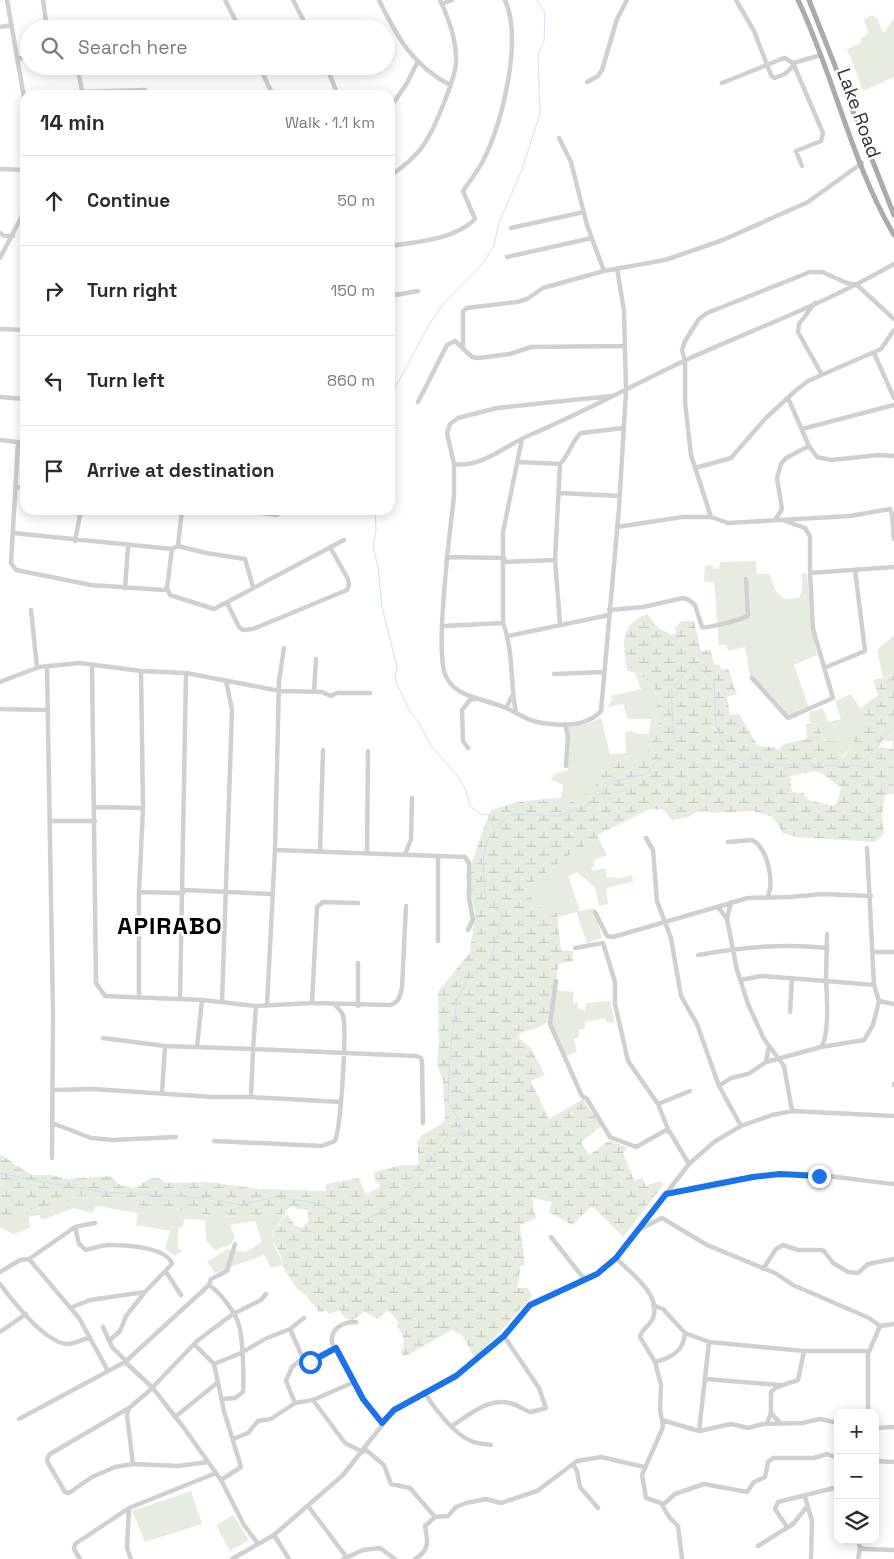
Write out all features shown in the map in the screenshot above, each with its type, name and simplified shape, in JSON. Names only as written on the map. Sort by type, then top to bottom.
[{"type":"main road","name":"Lake Road","points":[[798,0],[821,55],[880,211],[894,236]]},
{"type":"main road","name":"Lake Road","points":[[809,0],[894,215]]},
{"type":"street","points":[[7,0],[23,90]]},
{"type":"street","points":[[43,0],[46,20]]},
{"type":"street","points":[[225,0],[235,20]]},
{"type":"street","points":[[293,0],[303,20]]},
{"type":"street","points":[[379,0],[389,20]]},
{"type":"street","points":[[395,173],[405,166],[426,142],[455,71],[456,54],[448,17],[441,2],[452,0]]},
{"type":"street","points":[[395,245],[417,242],[457,231],[475,219],[463,191],[482,162],[499,118],[510,73],[510,19],[505,0]]},
{"type":"street","points":[[586,82],[598,76],[602,70],[617,19],[627,0]]},
{"type":"street","points":[[736,0],[754,31],[774,78],[785,74],[793,64],[821,55]]},
{"type":"street","points":[[0,27],[12,25]]},
{"type":"street","points":[[395,31],[417,62],[426,71],[450,85]]},
{"type":"street","points":[[722,83],[785,58],[793,64],[823,133],[820,141],[796,151],[802,166]]},
{"type":"street","points":[[395,101],[407,83],[417,62]]},
{"type":"street","points":[[79,75],[82,90]]},
{"type":"street","points":[[263,75],[271,90]]},
{"type":"street","points":[[330,75],[336,90]]},
{"type":"street","points":[[559,138],[571,162],[584,212],[604,270]]},
{"type":"street","points":[[463,346],[463,311],[467,308],[517,302],[527,299],[543,288],[604,270],[665,260],[723,240],[808,202],[862,163]]},
{"type":"street","points":[[0,169],[20,170]]},
{"type":"street","points":[[511,228],[584,212]]},
{"type":"street","points":[[0,258],[20,221]]},
{"type":"street","points":[[0,234],[13,236]]},
{"type":"street","points":[[507,257],[592,238]]},
{"type":"street","points":[[454,464],[476,463],[522,439],[563,422],[626,391],[685,360],[857,285],[894,264]]},
{"type":"street","points":[[613,396],[497,408],[458,418],[450,424],[447,433],[454,464],[454,496],[447,557],[443,626],[444,672],[458,692],[506,708],[537,722],[585,723],[595,718],[601,711],[617,527],[626,391],[623,303],[616,268]]},
{"type":"street","points":[[710,517],[695,468],[685,402],[685,360],[682,350],[685,340],[699,319],[707,313],[810,272],[822,272],[847,283],[857,285],[894,319]]},
{"type":"street","points":[[395,295],[418,291]]},
{"type":"street","points":[[815,303],[799,324],[798,332],[822,375]]},
{"type":"street","points":[[0,330],[20,330]]},
{"type":"street","points":[[695,468],[731,458],[788,398],[808,381],[874,352],[885,345],[894,330]]},
{"type":"street","points":[[418,402],[447,344],[455,341],[463,346],[472,357],[478,358],[510,354],[531,347],[623,346]]},
{"type":"street","points":[[874,352],[894,398]]},
{"type":"street","points":[[0,397],[20,399]]},
{"type":"street","points":[[788,398],[809,446],[817,457],[830,460],[878,455],[894,456]]},
{"type":"street","points":[[802,429],[894,404]]},
{"type":"street","points":[[560,624],[555,560],[556,519],[560,493],[560,464],[568,456],[576,437],[581,433],[624,428]]},
{"type":"street","points":[[516,713],[512,696],[508,636],[503,623],[503,532],[522,439]]},
{"type":"street","points":[[0,440],[18,443],[17,487],[11,563],[16,570],[90,585],[155,590],[167,588]]},
{"type":"street","points":[[775,520],[782,509],[777,478],[781,464],[786,458],[809,446]]},
{"type":"street","points":[[518,462],[560,464]]},
{"type":"street","points":[[560,493],[619,496]]},
{"type":"street","points":[[617,527],[682,516],[710,517],[728,523],[850,516],[890,509],[894,539]]},
{"type":"street","points":[[75,541],[80,515]]},
{"type":"street","points":[[178,546],[181,515]]},
{"type":"street","points":[[752,678],[783,715],[792,717],[833,698],[814,635],[809,532],[805,528],[784,520]]},
{"type":"street","points":[[13,533],[128,546],[172,549],[178,546],[206,554],[245,559],[253,586]]},
{"type":"street","points":[[172,549],[167,588],[170,595],[210,608],[227,603],[253,586],[344,540]]},
{"type":"street","points":[[125,588],[128,546]]},
{"type":"street","points":[[227,603],[239,627],[243,630],[253,629],[346,590],[349,585],[348,579],[330,547]]},
{"type":"street","points":[[447,557],[555,560]]},
{"type":"street","points":[[810,573],[894,567]]},
{"type":"street","points":[[824,668],[865,651],[855,570]]},
{"type":"street","points":[[508,636],[609,612],[683,598],[695,605],[702,627],[710,628],[722,622],[748,616],[746,579]]},
{"type":"street","points":[[31,610],[37,668]]},
{"type":"street","points":[[443,626],[503,623]]},
{"type":"street","points":[[267,1005],[275,850],[279,681],[284,648]]},
{"type":"street","points":[[314,692],[316,659]]},
{"type":"street","points":[[0,682],[37,668],[66,663],[141,671],[186,673],[280,691],[322,692],[331,696],[336,694],[370,693]]},
{"type":"street","points":[[47,666],[53,1090],[52,1158]]},
{"type":"street","points":[[92,666],[96,983],[99,990],[108,997],[202,1000],[256,1006],[312,1003],[336,1006],[390,1005],[396,1003],[400,997],[404,973],[406,906]]},
{"type":"street","points":[[139,998],[139,892],[143,808],[141,671]]},
{"type":"street","points":[[554,674],[603,672]]},
{"type":"street","points":[[180,999],[186,673]]},
{"type":"street","points":[[222,1002],[232,710],[226,681]]},
{"type":"street","points":[[506,708],[512,696]]},
{"type":"street","points":[[468,748],[464,741],[462,710],[470,700],[478,698]]},
{"type":"street","points":[[0,709],[48,710]]},
{"type":"street","points":[[565,724],[568,736],[566,766]]},
{"type":"street","points":[[320,850],[323,750]]},
{"type":"street","points":[[367,853],[368,751]]},
{"type":"street","points":[[406,855],[411,839],[412,798]]},
{"type":"street","points":[[95,807],[143,808]]},
{"type":"street","points":[[50,821],[95,821]]},
{"type":"street","points":[[646,838],[653,850],[654,886],[657,901],[666,921],[673,946],[681,996],[697,1024],[719,1086],[741,1126]]},
{"type":"street","points":[[728,842],[752,840],[761,847],[767,866],[770,886],[767,898]]},
{"type":"street","points":[[719,1086],[730,1078],[748,1074],[766,1062],[821,1046],[864,1040],[873,1025],[879,1001],[874,985],[874,952],[867,848]]},
{"type":"street","points":[[275,850],[320,850],[465,857],[468,860],[469,900],[473,920],[468,930]]},
{"type":"street","points":[[438,857],[438,941]]},
{"type":"street","points":[[139,892],[226,890],[272,894]]},
{"type":"street","points":[[607,936],[621,935],[748,898],[823,894],[871,896]]},
{"type":"street","points":[[312,1003],[317,907],[323,902],[358,903]]},
{"type":"street","points":[[727,918],[731,902]]},
{"type":"street","points":[[718,907],[727,918],[748,1004],[769,1046],[781,1059],[792,1111]]},
{"type":"street","points":[[595,912],[607,936]]},
{"type":"street","points":[[821,1046],[824,1043],[826,1025],[827,934]]},
{"type":"street","points":[[607,936],[603,943],[615,982],[615,1004],[628,1061],[658,1104],[668,1129],[689,1164]]},
{"type":"street","points":[[575,948],[603,943]]},
{"type":"street","points":[[698,955],[734,948],[802,945],[827,948]]},
{"type":"street","points":[[874,952],[894,952]]},
{"type":"street","points":[[358,964],[358,1006]]},
{"type":"street","points":[[741,980],[761,976],[874,985]]},
{"type":"street","points":[[790,1012],[792,978]]},
{"type":"street","points":[[556,981],[550,1024],[582,1096],[587,1099],[610,1137],[636,1147],[668,1129]]},
{"type":"street","points":[[197,1047],[202,1000]]},
{"type":"street","points":[[879,1001],[894,1004]]},
{"type":"street","points":[[251,1097],[256,1006]]},
{"type":"street","points":[[214,1142],[322,1146],[334,1141],[337,1135],[341,1102],[343,1054],[343,1018],[336,1006]]},
{"type":"street","points":[[103,1038],[165,1046],[420,1058],[423,1124]]},
{"type":"street","points":[[162,1092],[165,1046]]},
{"type":"street","points":[[766,1062],[769,1046]]},
{"type":"street","points":[[53,1090],[93,1089],[162,1092],[213,1097],[341,1102]]},
{"type":"street","points":[[658,1104],[690,1091]]},
{"type":"street","points":[[232,1559],[274,1535],[343,1475],[394,1410],[456,1376],[504,1336],[530,1305],[597,1274],[616,1258],[689,1164],[714,1142],[741,1126],[772,1115],[792,1111],[894,1116]]},
{"type":"street","points":[[52,1123],[91,1138],[113,1140],[176,1137]]},
{"type":"street","points":[[666,1194],[753,1177],[780,1174],[894,1184]]},
{"type":"street","points":[[638,1230],[662,1218],[707,1245],[780,1275],[805,1290],[869,1318],[880,1326],[894,1324]]},
{"type":"street","points":[[0,1272],[20,1260],[29,1259],[75,1227],[95,1223]]},
{"type":"street","points":[[75,1227],[79,1244],[86,1250],[108,1245],[160,1251],[172,1261],[166,1272],[145,1292],[126,1316],[120,1331],[109,1341]]},
{"type":"street","points":[[551,1237],[585,1280]]},
{"type":"street","points":[[19,1419],[126,1362],[209,1286],[211,1279],[227,1271],[235,1244]]},
{"type":"street","points":[[763,1269],[776,1249],[783,1245],[798,1250],[820,1250],[833,1263],[852,1273],[858,1273],[868,1264],[894,1259]]},
{"type":"street","points":[[616,1258],[646,1289],[653,1305],[652,1320],[640,1337],[655,1362],[661,1385],[662,1434],[644,1467],[642,1480],[646,1498],[663,1505],[669,1517],[678,1526],[682,1559]]},
{"type":"street","points":[[29,1259],[79,1318],[108,1371]]},
{"type":"street","points":[[166,1272],[181,1295]]},
{"type":"street","points":[[0,1284],[44,1333],[65,1344],[90,1337]]},
{"type":"street","points":[[209,1286],[217,1292],[240,1327],[243,1392],[235,1398],[222,1399]]},
{"type":"street","points":[[70,1308],[90,1300],[145,1292]]},
{"type":"street","points":[[208,1462],[178,1466],[132,1464],[115,1467],[92,1478],[69,1493],[61,1487],[47,1459],[50,1454],[129,1408],[194,1344],[233,1314],[261,1300],[266,1294]]},
{"type":"street","points":[[653,1305],[663,1309],[685,1333],[709,1342],[804,1351],[868,1351]]},
{"type":"street","points":[[0,1332],[26,1314]]},
{"type":"street","points":[[214,1364],[290,1329],[304,1318]]},
{"type":"street","points":[[356,1322],[344,1323],[331,1337],[363,1399],[382,1423]]},
{"type":"street","points":[[868,1409],[868,1351],[880,1326]]},
{"type":"street","points":[[103,1327],[109,1341],[118,1354],[152,1387],[216,1473],[244,1525],[258,1544]]},
{"type":"street","points":[[290,1329],[302,1358],[307,1363],[336,1348]]},
{"type":"street","points":[[655,1362],[674,1355],[685,1333]]},
{"type":"street","points":[[452,1426],[492,1402],[513,1404],[532,1412],[546,1408],[539,1388],[504,1336]]},
{"type":"street","points":[[699,1431],[709,1342]]},
{"type":"street","points":[[194,1344],[214,1364],[217,1383],[241,1467],[221,1480]]},
{"type":"street","points":[[766,1423],[772,1413],[772,1392],[783,1385],[798,1380],[804,1351]]},
{"type":"street","points":[[295,1403],[286,1381],[292,1367],[302,1358]]},
{"type":"street","points":[[706,1378],[783,1385]]},
{"type":"street","points":[[233,1439],[248,1433],[258,1421],[271,1419],[295,1403],[313,1400],[354,1382]]},
{"type":"street","points":[[175,1417],[217,1383]]},
{"type":"street","points":[[424,1392],[433,1407],[452,1426],[473,1442],[491,1445]]},
{"type":"street","points":[[313,1400],[345,1443],[364,1450],[384,1465],[390,1484],[410,1488],[435,1517]]},
{"type":"street","points":[[129,1408],[126,1415],[132,1464]]},
{"type":"street","points":[[772,1413],[781,1424]]},
{"type":"street","points":[[662,1420],[699,1431],[728,1424],[748,1428],[766,1423],[781,1424],[824,1419],[834,1422]]},
{"type":"street","points":[[879,1428],[894,1427]]},
{"type":"street","points":[[663,1505],[676,1494],[704,1484],[747,1492],[754,1482],[765,1477],[768,1462],[773,1458],[814,1458],[827,1454],[834,1457]]},
{"type":"street","points":[[414,1559],[427,1547],[429,1541],[425,1526],[435,1517],[448,1516],[456,1507],[466,1503],[486,1499],[501,1503],[537,1491],[577,1461],[601,1457],[644,1467]]},
{"type":"street","points":[[879,1461],[894,1462]]},
{"type":"street","points":[[573,1464],[577,1471],[580,1487],[598,1508]]},
{"type":"street","points":[[80,1559],[74,1549],[75,1544],[129,1508],[216,1473]]},
{"type":"street","points":[[788,1527],[778,1516],[775,1505],[782,1500],[804,1497],[834,1488]]},
{"type":"street","points":[[804,1497],[806,1508],[812,1520],[811,1559]]},
{"type":"street","points":[[308,1506],[346,1559],[363,1550],[380,1548],[395,1559]]},
{"type":"street","points":[[129,1508],[127,1548],[131,1559]]},
{"type":"street","points":[[758,1546],[800,1518],[806,1508]]},
{"type":"street","points":[[274,1535],[289,1559]]},
{"type":"street","points":[[858,1559],[859,1544]]},
{"type":"street","points":[[860,1548],[894,1550]]},
{"type":"green space","points":[[872,15],[878,19],[882,32],[885,31],[894,18],[894,77],[863,91],[847,49],[862,42],[861,39],[868,33],[864,20]]},
{"type":"green space","points":[[756,561],[757,574],[769,574],[776,591],[784,599],[799,598],[802,590],[802,573],[807,574],[811,625],[817,655],[794,665],[809,708],[790,716],[785,714],[750,676],[745,647],[728,651],[726,644],[719,646],[714,582],[704,582],[705,566],[713,565],[713,569],[719,569],[720,562]]},
{"type":"green space","points":[[647,614],[658,628],[672,635],[676,633],[675,627],[682,621],[694,621],[701,651],[711,650],[714,665],[720,665],[721,670],[728,668],[737,694],[727,697],[730,715],[739,714],[758,746],[775,747],[778,750],[784,744],[807,739],[806,724],[819,724],[825,741],[840,742],[838,758],[844,757],[855,742],[850,739],[851,734],[862,723],[861,708],[878,695],[873,680],[894,675],[894,725],[890,725],[879,747],[893,749],[892,794],[885,795],[882,815],[884,833],[875,842],[796,837],[783,833],[773,817],[753,811],[697,812],[688,817],[672,820],[664,810],[650,809],[599,834],[598,838],[572,853],[526,887],[527,895],[532,898],[533,905],[557,913],[561,950],[573,951],[573,961],[559,964],[547,1022],[538,1028],[520,1033],[518,1038],[530,1047],[545,1075],[531,1081],[549,1119],[583,1099],[601,1126],[581,1142],[589,1155],[610,1140],[628,1148],[623,1153],[634,1180],[642,1178],[646,1186],[660,1181],[664,1184],[623,1237],[592,1206],[572,1225],[549,1212],[552,1202],[532,1198],[536,1218],[520,1225],[525,1266],[521,1265],[517,1288],[528,1288],[532,1296],[488,1345],[474,1357],[462,1335],[452,1330],[404,1357],[401,1351],[404,1345],[403,1338],[397,1326],[399,1323],[388,1310],[377,1319],[365,1312],[352,1320],[344,1317],[340,1310],[329,1314],[326,1311],[319,1312],[306,1295],[297,1289],[284,1269],[281,1256],[273,1241],[274,1231],[287,1214],[295,1225],[302,1228],[308,1222],[308,1210],[292,1206],[282,1214],[220,1217],[166,1207],[145,1207],[111,1198],[76,1196],[59,1205],[26,1211],[11,1218],[0,1220],[0,1154],[31,1175],[51,1175],[67,1179],[111,1176],[118,1184],[135,1188],[148,1179],[159,1178],[166,1183],[210,1182],[258,1189],[326,1191],[326,1184],[359,1178],[365,1194],[369,1194],[372,1190],[378,1189],[380,1185],[375,1181],[374,1172],[401,1165],[419,1165],[417,1141],[445,1120],[443,1081],[437,1065],[439,1044],[438,992],[470,952],[475,912],[470,891],[470,867],[490,811],[513,803],[542,799],[556,805],[570,803],[594,786],[609,762],[636,759],[647,751],[659,728],[655,687],[638,672],[626,665],[624,648],[625,634],[632,623]],"holes":[[[815,771],[841,787],[838,801],[834,806],[808,800],[803,793],[792,792],[790,776]]]},
{"type":"green space","points":[[894,635],[894,675],[883,677],[877,650]]},
{"type":"green space","points":[[626,665],[638,672],[655,687],[659,728],[647,751],[636,759],[609,762],[594,786],[570,803],[556,805],[542,799],[561,798],[563,785],[551,780],[554,774],[568,770],[570,741],[567,725],[586,724],[601,718],[610,754],[626,753],[625,732],[632,731],[637,734],[649,734],[651,719],[628,719],[623,704],[607,707],[612,700],[611,696],[641,689],[635,673],[627,670]]},
{"type":"green space","points":[[851,694],[862,712],[863,724],[851,748],[838,758],[838,754],[822,736],[819,724],[810,723],[809,712],[823,708],[828,722],[841,719],[835,701]]},
{"type":"green space","points":[[890,724],[894,725],[894,794],[892,794],[893,741],[881,741]]},
{"type":"green space","points":[[598,838],[607,855],[594,860],[594,866],[591,867],[593,871],[605,868],[607,878],[616,877],[617,879],[632,875],[633,882],[606,888],[608,904],[599,906],[595,887],[577,872],[568,876],[580,911],[594,908],[602,938],[587,943],[577,912],[558,917],[557,913],[532,905],[527,895],[526,887],[572,853]]},
{"type":"green space","points":[[553,990],[574,992],[573,1003],[578,1003],[578,1008],[585,1011],[586,1003],[610,1001],[615,1023],[607,1022],[605,1018],[585,1022],[585,1028],[579,1030],[579,1037],[574,1039],[577,1052],[566,1056],[547,1022]]},
{"type":"green space","points":[[75,1196],[111,1198],[145,1207],[166,1207],[220,1217],[282,1214],[287,1208],[273,1234],[274,1245],[283,1265],[271,1268],[264,1255],[215,1273],[207,1262],[227,1249],[246,1252],[262,1242],[255,1221],[230,1225],[235,1237],[230,1245],[215,1250],[206,1240],[205,1220],[184,1219],[183,1227],[178,1228],[178,1249],[183,1250],[175,1256],[165,1249],[170,1231],[136,1225],[138,1213],[96,1206],[92,1213],[74,1208],[42,1220],[39,1215],[29,1217],[30,1228],[13,1234],[0,1227],[0,1220],[8,1219],[26,1211],[59,1205]]},
{"type":"green space","points":[[191,1491],[202,1524],[145,1542],[132,1511]]},
{"type":"green space","points":[[233,1515],[249,1540],[230,1551],[216,1525]]},
{"type":"waterway","points":[[395,388],[429,325],[443,304],[484,262],[494,245],[499,223],[521,172],[540,114],[538,55],[544,41],[545,13],[537,0]]},
{"type":"waterway","points":[[375,515],[376,530],[373,547],[378,567],[382,607],[397,667],[395,679],[409,710],[419,723],[431,746],[457,775],[466,790],[470,806],[481,814],[489,815],[494,828]]},
{"type":"waterway","points":[[0,1173],[103,1192],[206,1198],[241,1205],[275,1197],[317,1203],[357,1223],[398,1204],[446,1138],[465,1132],[448,1101],[450,1054],[457,1000],[468,979],[490,961],[503,915],[486,901],[483,863],[487,843],[500,824],[511,814],[558,816],[588,805],[612,782],[646,774],[674,741],[671,690],[693,663],[714,680],[716,726],[729,760],[740,764],[860,766],[894,726]]},
{"type":"district","name":"APIRABO","points":[[170,925]]},
{"type":"route","points":[[310,1362],[336,1348],[342,1356],[363,1399],[382,1423],[394,1410],[456,1376],[504,1336],[530,1305],[597,1274],[616,1258],[666,1194],[753,1177],[780,1174],[819,1176]]}]
